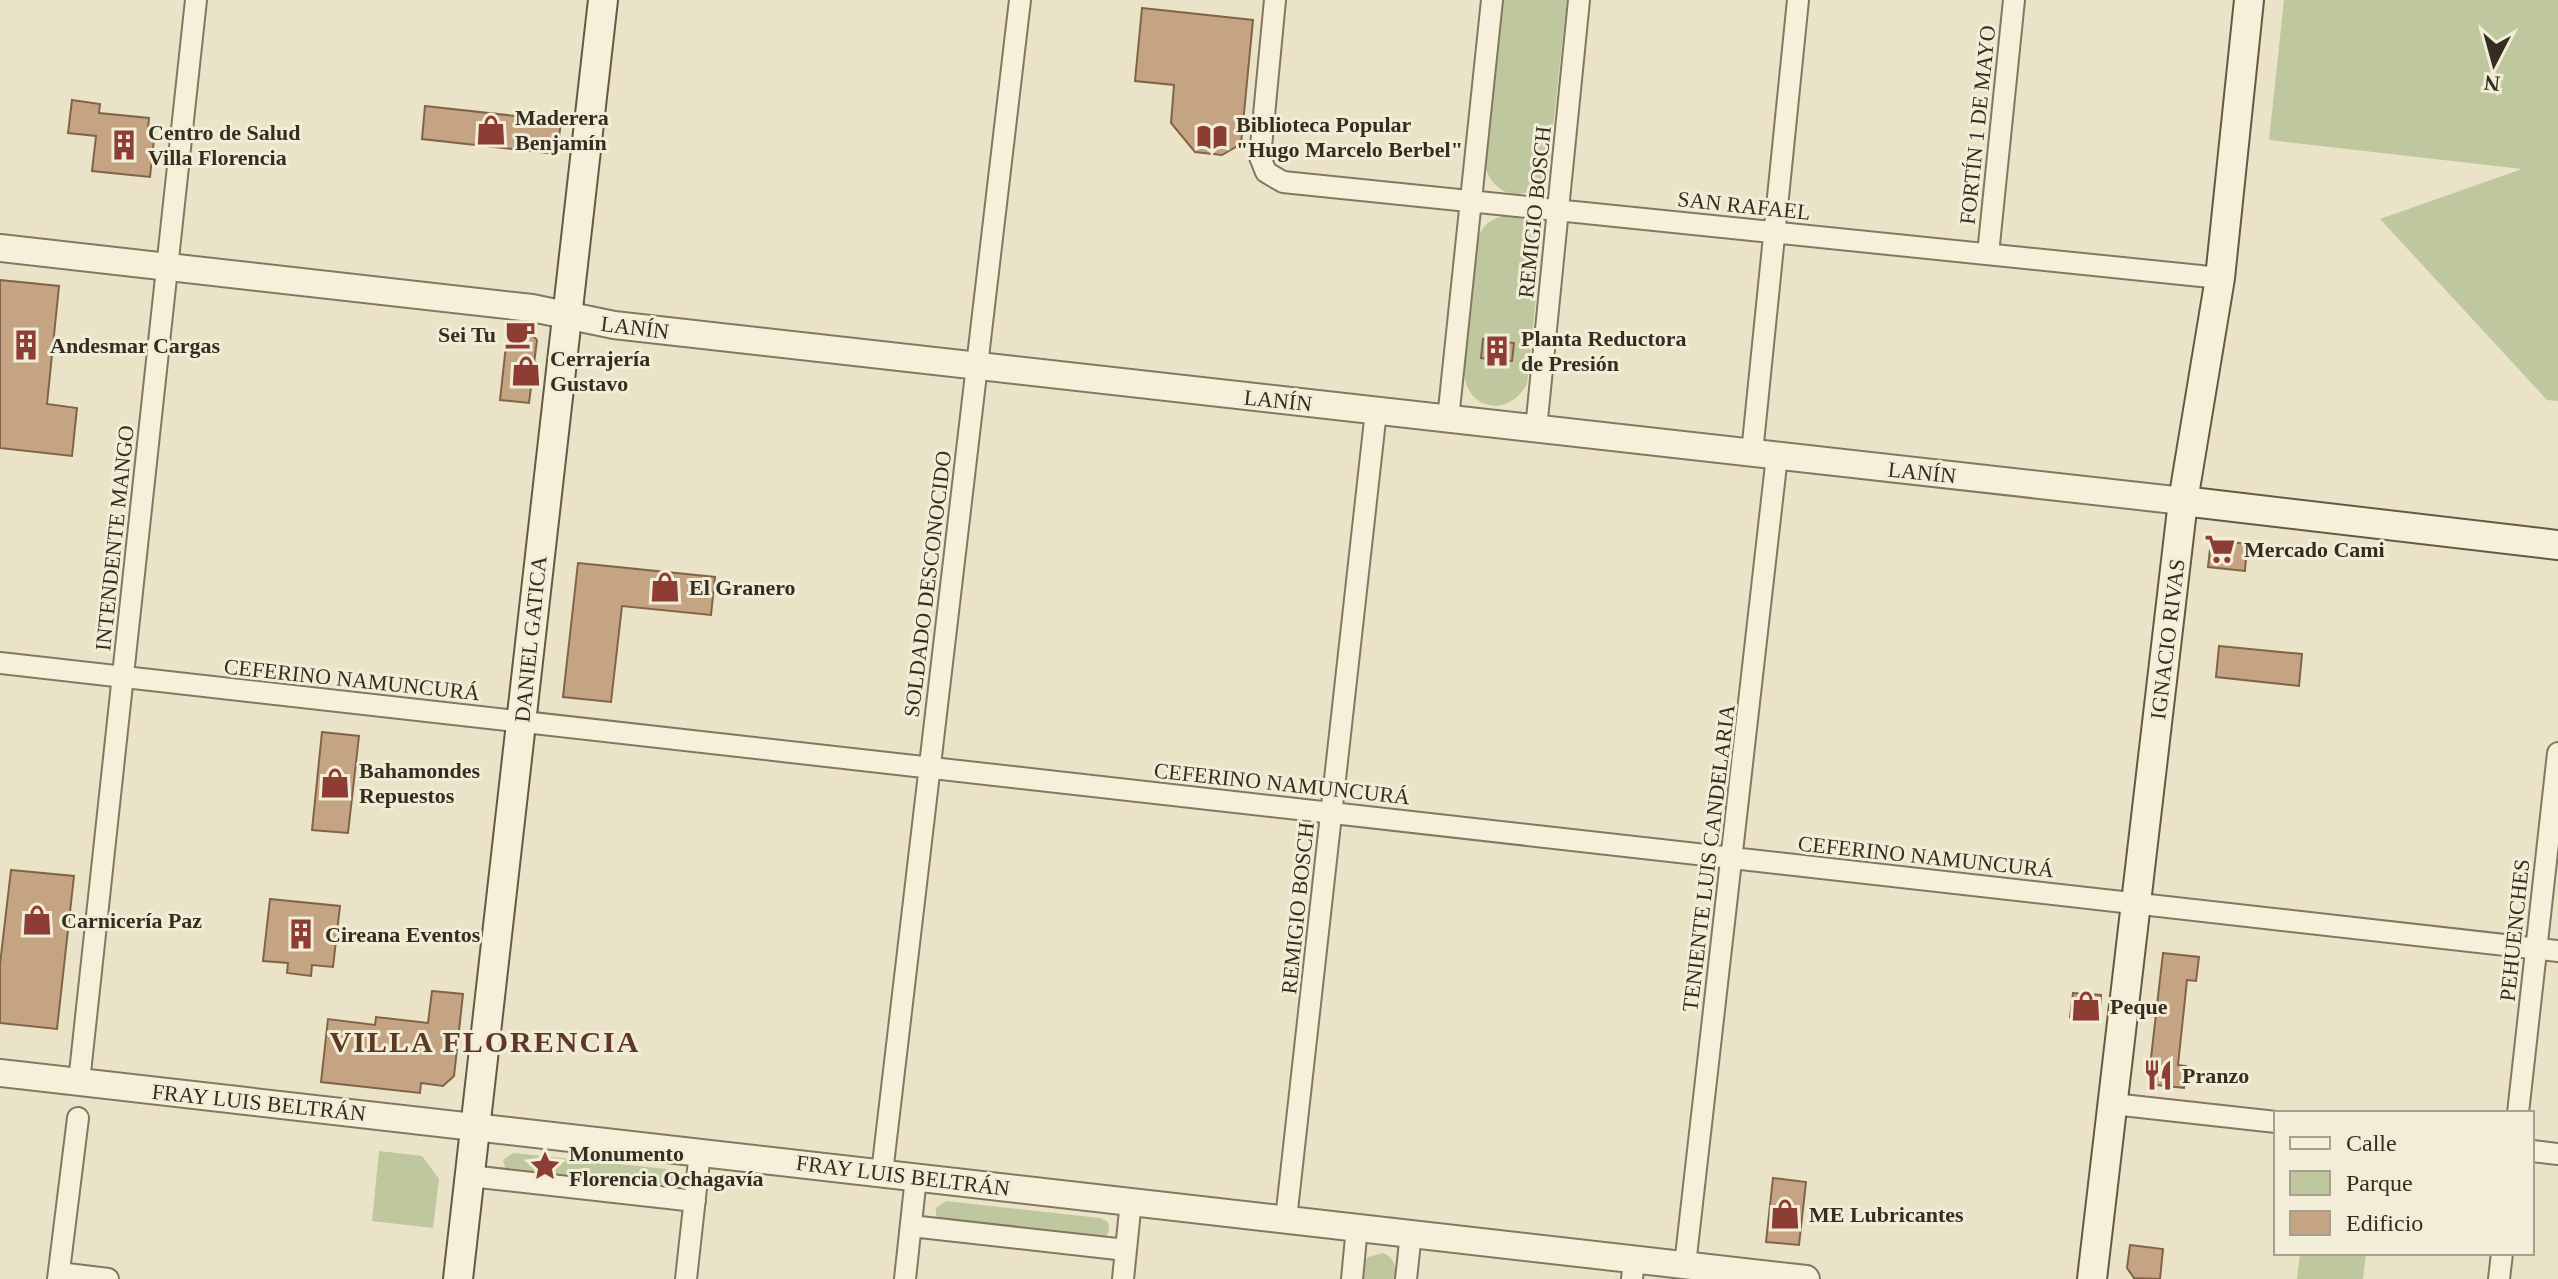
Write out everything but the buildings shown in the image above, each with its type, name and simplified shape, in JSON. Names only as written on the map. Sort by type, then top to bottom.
[{"type":"main road","name":"DANIEL GATICA","points":[[458,1279],[603,0]]},
{"type":"main road","name":"IGNACIO RIVAS","points":[[2092,1279],[2183,501],[2220,278],[2249,0]]},
{"type":"main road","name":"LANÍN","points":[[2183,501],[2558,545]]},
{"type":"street","name":"INTENDENTE MANGO","points":[[79,1082],[196,0]]},
{"type":"street","name":"SOLDADO DESCONOCIDO","points":[[882,1173],[1020,0]]},
{"type":"street","name":"SAN RAFAEL","points":[[1275,0],[1261,164],[1274,178],[1292,184],[2220,278]]},
{"type":"street","points":[[1448,419],[1492,0]]},
{"type":"street","name":"REMIGIO BOSCH","points":[[1536,429],[1579,0]]},
{"type":"street","name":"TENIENTE LUIS CANDELARIA","points":[[1685,1265],[1732,858],[1765,454],[1775,233],[1798,0]]},
{"type":"street","name":"FORTÍN 1 DE MAYO","points":[[1988,254],[2014,0]]},
{"type":"street","name":"LANÍN","points":[[0,248],[532,308],[614,325],[2183,501]]},
{"type":"street","name":"REMIGIO BOSCH","points":[[1286,1219],[1376,411]]},
{"type":"street","name":"CEFERINO NAMUNCURÁ","points":[[0,663],[2558,951]]},
{"type":"street","name":"PEHUENCHES","points":[[2518,1111],[2558,753]]},
{"type":"street","name":"FRAY LUIS BELTRÁN","points":[[0,1073],[1411,1233],[1633,1269],[1685,1265],[1806,1279]]},
{"type":"street","points":[[2113,1104],[2274,1122]]},
{"type":"street","points":[[78,1118],[59,1276],[108,1279]]},
{"type":"street","points":[[2534,1151],[2558,1154]]},
{"type":"street","points":[[686,1279],[700,1152]]},
{"type":"street","points":[[470,1176],[695,1201]]},
{"type":"street","points":[[905,1279],[916,1177]]},
{"type":"street","points":[[1123,1279],[1131,1201]]},
{"type":"street","points":[[911,1226],[1126,1250]]},
{"type":"street","points":[[1352,1279],[1357,1227]]},
{"type":"street","points":[[1406,1279],[1411,1233]]},
{"type":"street","points":[[2499,1279],[2502,1255]]},
{"type":"green space","points":[[1502,0],[1567,0],[1548,173],[1533,190],[1514,194],[1497,186],[1485,167]]},
{"type":"green space","points":[[2284,0],[2558,0],[2558,401],[2547,400],[2380,219],[2522,169],[2269,140]]},
{"type":"green space","points":[[1508,215],[1531,225],[1541,248],[1527,384],[1519,395],[1498,406],[1478,401],[1466,382],[1464,368],[1476,242],[1488,223]]},
{"type":"green space","points":[[379,1151],[422,1156],[439,1179],[433,1228],[372,1221]]},
{"type":"green space","points":[[513,1153],[667,1169],[673,1172],[677,1180],[669,1190],[506,1170],[503,1160]]},
{"type":"green space","points":[[946,1201],[1100,1218],[1108,1222],[1109,1232],[1102,1238],[941,1220],[936,1215],[936,1208]]},
{"type":"green space","points":[[1383,1253],[1394,1263],[1395,1279],[1361,1279],[1362,1266],[1368,1257]]},
{"type":"green space","points":[[2300,1255],[2366,1255],[2363,1279],[2297,1279]]},
{"type":"place","name":"Maderera Benjamín","points":[[491,130]]},
{"type":"place","name":"Biblioteca Popular \"Hugo Marcelo Berbel\"","points":[[1212,137]]},
{"type":"place","name":"Centro de Salud Villa Florencia","points":[[124,145]]},
{"type":"place","name":"Sei Tu","points":[[520,334]]},
{"type":"place","name":"Andesmar Cargas","points":[[26,345]]},
{"type":"place","name":"Planta Reductora de Presión","points":[[1497,351]]},
{"type":"place","name":"Cerrajería Gustavo","points":[[526,371]]},
{"type":"place","name":"Mercado Cami","points":[[2220,549]]},
{"type":"place","name":"El Granero","points":[[665,587]]},
{"type":"place","name":"Bahamondes Repuestos","points":[[335,783]]},
{"type":"place","name":"Carnicería Paz","points":[[37,920]]},
{"type":"place","name":"Cireana Eventos","points":[[301,934]]},
{"type":"place","name":"Peque","points":[[2086,1006]]},
{"type":"place","name":"Pranzo","points":[[2158,1075]]},
{"type":"place","name":"Monumento Florencia Ochagavía","points":[[545,1166]]},
{"type":"place","name":"ME Lubricantes","points":[[1785,1214]]},
{"type":"district","name":"VILLA FLORENCIA","points":[[485,1042]]}]
